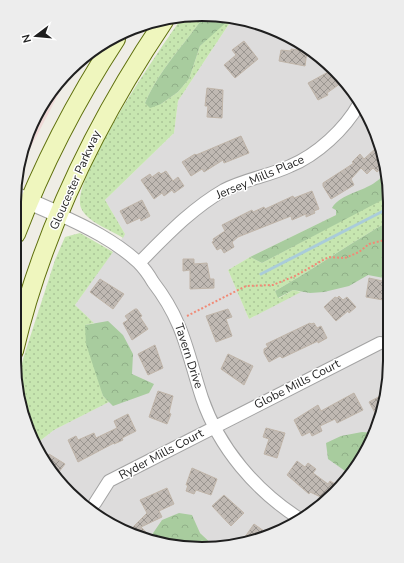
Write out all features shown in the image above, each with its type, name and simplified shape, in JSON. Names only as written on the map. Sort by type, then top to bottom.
[{"type":"main road","name":"Gloucester Parkway","points":[[21,325],[27,302],[58,214],[99,126],[134,66],[161,26]]},
{"type":"main road","points":[[21,208],[23,198],[91,76],[112,45]]},
{"type":"street","name":"Jersey Mills Place","points":[[139,263],[183,218],[200,204],[226,189],[246,180],[290,167],[315,152],[343,126],[357,108]]},
{"type":"street","points":[[23,198],[58,214]]},
{"type":"street","name":"Tavern Drive","points":[[58,214],[114,243],[139,263],[160,291],[178,321],[185,338],[203,400],[225,444],[248,475],[272,500],[296,515]]},
{"type":"street","name":"Globe Mills Court","points":[[215,426],[380,342]]},
{"type":"street","name":"Ryder Mills Court","points":[[95,503],[109,481],[215,426]]},
{"type":"path","points":[[178,321],[246,286],[273,285],[295,276],[323,260],[329,258],[345,258],[359,252],[369,244],[383,240]]},
{"type":"shaded area","points":[[229,24],[249,27],[282,40],[312,58],[330,74],[346,92],[364,122],[377,155],[382,182],[336,215],[250,257],[228,270],[249,319],[366,256],[383,254],[383,373],[377,408],[359,452],[346,471],[330,489],[312,505],[282,523],[249,536],[210,542],[200,533],[184,541],[155,536],[133,528],[111,518],[92,505],[74,489],[58,471],[45,452],[40,441],[54,430],[134,389],[99,328],[75,305],[125,234],[105,200],[174,133],[178,101]]},
{"type":"shaded area","points":[[62,88],[28,153],[45,111]]},
{"type":"green space","points":[[200,21],[157,80],[145,103],[161,104],[178,92],[189,79],[200,46],[224,23],[234,24],[229,24],[178,101],[174,133],[105,200],[125,234],[123,238],[94,222],[84,213],[81,208],[81,193],[89,170],[102,143],[119,113],[178,23]]},
{"type":"green space","points":[[200,21],[226,23],[200,46],[189,79],[178,92],[161,104],[150,108],[145,103],[157,80]]},
{"type":"green space","points":[[381,178],[383,200],[262,263],[250,257],[336,215],[336,210],[332,208],[339,200],[376,182]]},
{"type":"green space","points":[[383,199],[383,225],[275,291],[279,298],[293,290],[301,292],[249,319],[228,270],[250,257],[262,263]]},
{"type":"green space","points":[[383,225],[383,278],[368,275],[349,286],[324,292],[310,293],[293,290],[278,298],[275,291]]},
{"type":"green space","points":[[80,233],[113,252],[75,305],[94,323],[85,325],[103,396],[109,402],[54,430],[40,441],[27,408],[21,368],[55,260],[65,237]]},
{"type":"green space","points":[[108,321],[123,335],[133,354],[132,374],[154,384],[149,393],[113,406],[103,396],[86,344],[85,325]]},
{"type":"green space","points":[[362,432],[368,432],[359,452],[346,471],[328,459],[326,443],[341,436]]},
{"type":"green space","points":[[179,513],[192,515],[200,533],[210,542],[190,542],[167,539],[152,535],[162,520]]},
{"type":"building","points":[[244,41],[258,59],[235,78],[224,65],[236,55],[232,50]]},
{"type":"building","points":[[291,49],[300,50],[307,54],[305,66],[279,61],[281,50],[291,51]]},
{"type":"building","points":[[328,72],[339,84],[327,93],[328,95],[318,100],[308,83]]},
{"type":"building","points":[[207,88],[223,90],[222,118],[207,117],[208,106],[205,106]]},
{"type":"building","points":[[241,136],[249,153],[224,163],[223,160],[204,172],[202,169],[191,176],[182,162],[195,154],[196,155]]},
{"type":"building","points":[[375,149],[380,169],[377,172],[373,168],[367,174],[361,168],[351,179],[354,185],[331,199],[323,186],[323,183],[354,163],[352,162],[360,154],[364,159]]},
{"type":"building","points":[[166,171],[173,181],[178,177],[184,186],[174,193],[172,190],[164,196],[162,193],[154,199],[141,180],[150,174],[152,177],[159,172],[161,174]]},
{"type":"building","points":[[312,191],[319,209],[314,211],[315,213],[306,217],[306,214],[292,220],[291,216],[238,237],[232,242],[234,247],[224,253],[221,248],[217,250],[212,242],[214,241],[213,239],[225,231],[222,225],[252,210],[253,212],[264,207],[265,209],[293,196],[294,198]]},
{"type":"building","points":[[142,200],[150,216],[141,221],[140,218],[127,224],[120,211]]},
{"type":"building","points":[[183,259],[194,259],[194,264],[207,263],[210,279],[214,279],[214,288],[190,289],[190,270],[183,271]]},
{"type":"building","points":[[369,278],[383,281],[383,300],[366,297]]},
{"type":"building","points":[[100,279],[124,294],[113,309],[90,292]]},
{"type":"building","points":[[339,296],[343,300],[347,297],[356,307],[349,313],[348,311],[336,321],[324,307],[335,297],[337,298]]},
{"type":"building","points":[[137,309],[142,316],[140,317],[148,329],[132,340],[123,323],[128,320],[125,316]]},
{"type":"building","points":[[228,309],[232,317],[226,319],[232,336],[216,342],[206,316]]},
{"type":"building","points":[[310,323],[314,323],[317,328],[321,326],[327,338],[282,358],[280,356],[269,362],[264,353],[264,349],[268,347],[266,344]]},
{"type":"building","points":[[155,345],[163,368],[148,375],[138,354]]},
{"type":"building","points":[[228,354],[253,366],[244,385],[221,369]]},
{"type":"building","points":[[158,391],[173,396],[169,413],[171,414],[167,424],[149,417]]},
{"type":"building","points":[[354,393],[363,410],[337,423],[335,419],[320,426],[322,431],[312,436],[310,432],[302,436],[294,420],[318,405],[321,411]]},
{"type":"building","points":[[380,396],[375,413],[369,402]]},
{"type":"building","points":[[128,414],[136,431],[122,438],[123,440],[114,443],[78,462],[68,440],[76,436],[78,440],[94,433],[96,438],[117,428],[114,421]]},
{"type":"building","points":[[266,428],[285,433],[277,458],[264,454],[269,439],[263,437]]},
{"type":"building","points":[[49,454],[65,464],[59,472],[58,471],[48,456]]},
{"type":"building","points":[[297,461],[305,467],[308,463],[316,469],[313,473],[328,484],[330,481],[335,484],[321,497],[310,492],[309,494],[287,475]]},
{"type":"building","points":[[192,468],[217,479],[211,495],[196,490],[194,494],[186,491],[188,485],[186,485]]},
{"type":"building","points":[[167,488],[174,504],[159,511],[162,517],[141,527],[146,533],[132,528],[147,513],[140,500]]},
{"type":"building","points":[[224,495],[244,513],[231,526],[212,506]]},
{"type":"building","points":[[254,524],[264,531],[249,536],[245,537]]},
{"type":"waterway","points":[[261,274],[383,211]]}]
